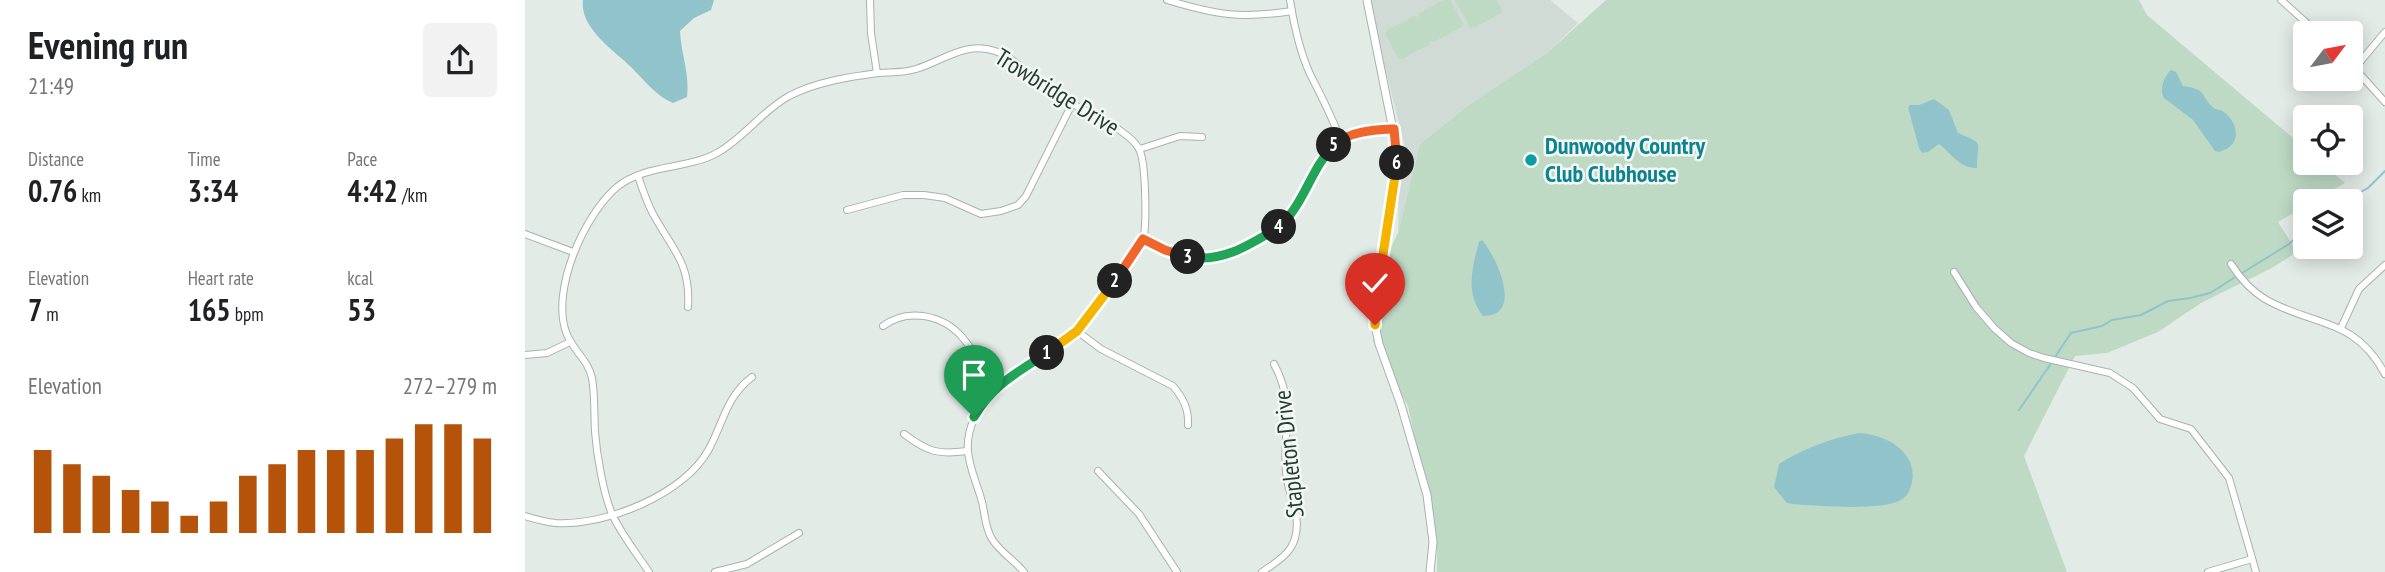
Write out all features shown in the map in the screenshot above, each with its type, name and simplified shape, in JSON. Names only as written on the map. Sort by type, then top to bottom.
[{"type":"street","points":[[870,0],[871,33],[877,73]]},
{"type":"street","points":[[1167,0],[1228,16],[1259,16],[1292,11]]},
{"type":"street","points":[[1290,0],[1303,56],[1340,139]]},
{"type":"street","points":[[1367,0],[1398,155],[1376,298],[1375,325],[1427,495],[1432,532],[1430,572]]},
{"type":"street","points":[[2281,0],[2305,21]]},
{"type":"street","points":[[2363,55],[2385,32]]},
{"type":"street","name":"Trowbridge Drive","points":[[649,572],[612,514],[595,434],[593,381],[585,360],[570,342],[564,325],[562,312],[573,252],[581,235],[605,200],[617,188],[638,176],[697,162],[715,154],[773,106],[799,92],[832,81],[877,73],[913,71],[951,54],[982,48],[1010,58],[1043,89],[1107,122],[1126,135],[1140,149],[1146,196],[1143,239],[1128,265],[1077,331],[996,387],[974,417],[967,452],[992,538],[1021,569]]},
{"type":"street","points":[[2363,77],[2385,102]]},
{"type":"street","points":[[847,210],[903,195],[945,198],[981,214],[1018,205],[1026,196],[1072,104]]},
{"type":"street","points":[[1143,239],[1165,250],[1196,258],[1234,253],[1281,226],[1301,201],[1315,168],[1340,139],[1365,132],[1394,129]]},
{"type":"street","points":[[1140,149],[1180,136],[1202,137]]},
{"type":"street","points":[[638,176],[651,210],[685,267],[688,307]]},
{"type":"street","points":[[525,234],[573,252]]},
{"type":"street","points":[[2231,264],[2247,285],[2266,299],[2341,328],[2368,349],[2385,374]]},
{"type":"street","points":[[2341,328],[2359,289],[2385,265]]},
{"type":"street","points":[[1954,272],[1976,307],[2011,343],[2044,358],[2111,373],[2133,388],[2160,419],[2191,429],[2229,478],[2256,572]]},
{"type":"street","points":[[883,326],[891,320],[911,315],[927,316],[943,322],[962,337],[996,387]]},
{"type":"street","points":[[1077,331],[1101,349],[1173,386],[1188,410],[1188,425]]},
{"type":"street","points":[[525,355],[547,353],[570,342]]},
{"type":"street","name":"Stapleton Drive","points":[[1262,572],[1291,548],[1298,520],[1287,481],[1287,398],[1282,377],[1275,364]]},
{"type":"street","points":[[525,516],[556,523],[576,522],[612,514],[668,491],[699,464],[721,424],[728,404],[752,377]]},
{"type":"street","points":[[904,434],[936,453],[967,452]]},
{"type":"street","points":[[1098,471],[1139,514],[1177,572]]},
{"type":"street","points":[[715,572],[747,565],[799,533]]},
{"type":"street","points":[[2208,572],[2252,559]]},
{"type":"street","points":[[1012,572],[1021,569]]},
{"type":"shaded area","points":[[1368,0],[1550,0],[1578,23],[1548,52],[1470,104],[1420,144],[1398,233],[1399,186],[1405,147]]},
{"type":"green space","points":[[1443,0],[1450,0],[1463,23],[1462,27],[1434,42],[1430,41],[1429,45],[1402,59],[1398,58],[1385,34],[1387,30],[1414,16],[1418,17],[1419,13]]},
{"type":"green space","points":[[1455,0],[1497,0],[1502,9],[1501,13],[1474,28],[1470,27]]},
{"type":"green space","points":[[1606,0],[2139,0],[2147,15],[2293,138],[2293,175],[2336,175],[2345,183],[2334,189],[2293,189],[2293,213],[2278,222],[2293,246],[2293,255],[2272,268],[2201,303],[2158,332],[2107,353],[2075,356],[2024,456],[2067,572],[1437,572],[1437,542],[1408,406],[1373,341],[1380,270],[1398,233],[1420,144],[1470,104],[1548,52]]},
{"type":"water","points":[[583,0],[714,0],[711,10],[694,18],[680,31],[687,97],[673,103],[651,88],[592,29],[583,10]]},
{"type":"water","points":[[2171,70],[2176,72],[2183,86],[2201,91],[2215,109],[2221,110],[2232,120],[2236,134],[2229,148],[2215,151],[2193,120],[2164,98],[2163,83]]},
{"type":"water","points":[[1934,99],[1949,110],[1958,133],[1978,144],[1977,168],[1961,163],[1939,144],[1922,153],[1908,107]]},
{"type":"water","points":[[1482,240],[1500,272],[1505,297],[1502,307],[1495,314],[1483,316],[1477,308],[1472,290],[1476,251]]},
{"type":"water","points":[[1859,433],[1888,441],[1897,446],[1910,461],[1912,482],[1901,500],[1865,507],[1793,504],[1787,503],[1774,487],[1779,464],[1817,445]]},
{"type":"waterway","points":[[2363,191],[2385,171]]},
{"type":"waterway","points":[[2242,273],[2293,240]]},
{"type":"waterway","points":[[2055,357],[2071,333],[2102,326],[2112,320],[2141,315],[2168,301],[2210,293],[2237,276]]},
{"type":"waterway","points":[[2019,410],[2052,362]]},
{"type":"place","name":"Dunwoody Country Club Clubhouse","points":[[1531,160]]},
{"type":"route","points":[[974,417],[996,387],[1077,331],[1128,265],[1143,239],[1182,256],[1216,257],[1234,253],[1281,226],[1306,193],[1315,168],[1340,139],[1365,132],[1394,129],[1398,155],[1397,173],[1376,298],[1375,325]]}]
